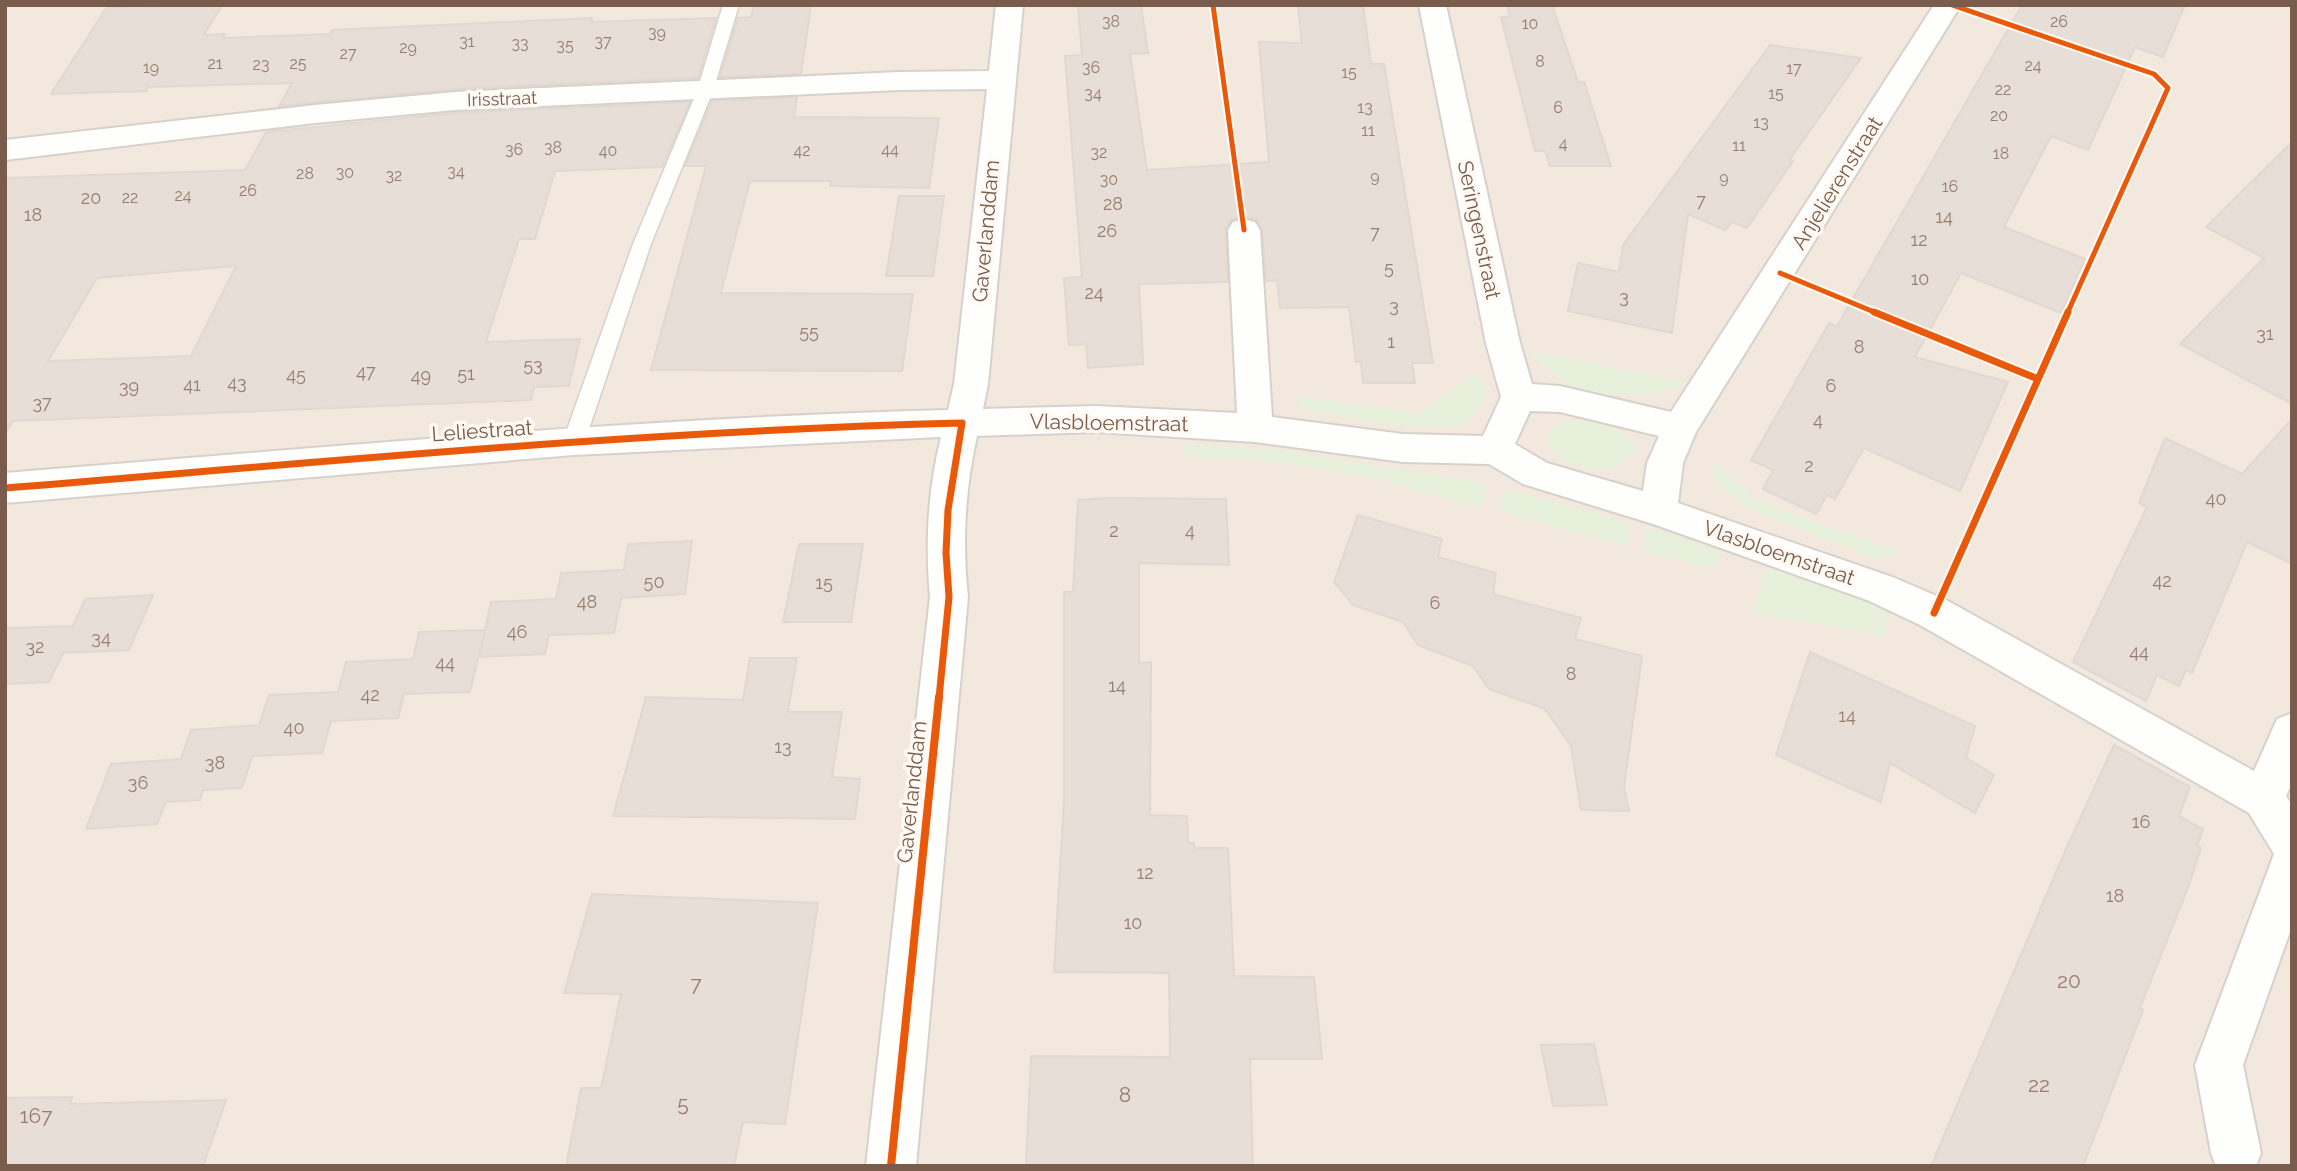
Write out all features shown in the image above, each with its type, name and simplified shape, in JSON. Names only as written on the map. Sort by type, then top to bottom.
[{"type":"street","name":"Gaverlanddam","points":[[891,1166],[949,597],[944,557],[951,471],[971,384],[1010,5]]},
{"type":"street","name":"Seringenstraat","points":[[1432,5],[1503,343],[1518,397]]},
{"type":"street","name":"Anjelierenstraat","points":[[1659,511],[1665,463],[1680,428],[1948,5]]},
{"type":"street","name":"Irisstraat","points":[[5,150],[442,102],[899,81],[1002,80]]},
{"type":"street","points":[[1244,230],[1255,428]]},
{"type":"street","points":[[1495,450],[1518,397],[1560,399],[1680,428]]},
{"type":"street","name":"Vlasbloemstraat","points":[[962,423],[1096,419],[1255,428],[1403,448],[1495,450],[1536,474],[1659,511],[1881,589],[1934,612],[2264,799],[2292,844]]},
{"type":"street","name":"Leliestraat","points":[[5,488],[574,442],[842,426],[962,423]]},
{"type":"street","points":[[2264,799],[2292,732]]},
{"type":"street","points":[[2236,1153],[2219,1065],[2292,862]]},
{"type":"lane","points":[[574,442],[642,244],[705,91],[731,5]]},
{"type":"shaded area","points":[[5,5],[2292,5],[2292,1166],[5,1166]]},
{"type":"green space","points":[[1527,350],[1686,383],[1645,395],[1600,393],[1559,378],[1542,366]]},
{"type":"green space","points":[[1470,377],[1484,377],[1480,406],[1465,422],[1446,427],[1412,426],[1322,413],[1305,409],[1291,395],[1419,413]]},
{"type":"green space","points":[[1563,420],[1605,425],[1623,434],[1636,451],[1629,459],[1612,468],[1592,469],[1560,459],[1547,444],[1549,431]]},
{"type":"green space","points":[[1186,444],[1281,450],[1489,485],[1479,508],[1377,478],[1267,461],[1185,456]]},
{"type":"green space","points":[[1708,459],[1715,462],[1755,500],[1901,553],[1877,559],[1745,508],[1716,481]]},
{"type":"green space","points":[[1506,489],[1630,523],[1626,546],[1500,511]]},
{"type":"green space","points":[[1647,528],[1721,551],[1717,569],[1642,551]]},
{"type":"green space","points":[[1765,567],[1887,608],[1886,637],[1752,612]]},
{"type":"building","points":[[222,5],[204,35],[225,34],[223,38],[330,34],[332,30],[592,18],[591,22],[716,18],[698,78],[455,89],[279,106],[292,83],[148,87],[146,91],[51,94],[107,7]]},
{"type":"building","points":[[754,5],[811,5],[801,74],[720,77],[738,18],[751,17]]},
{"type":"building","points":[[1078,5],[1141,5],[1148,53],[1130,54],[1147,170],[1269,162],[1259,42],[1302,43],[1298,5],[1363,5],[1371,64],[1384,64],[1433,363],[1412,363],[1415,383],[1363,383],[1361,362],[1356,362],[1349,307],[1280,308],[1277,280],[1266,281],[1262,229],[1256,219],[1245,216],[1232,219],[1226,229],[1228,282],[1139,284],[1143,364],[1088,368],[1086,344],[1069,345],[1064,278],[1082,277],[1065,56],[1082,55]]},
{"type":"building","points":[[1507,5],[1552,5],[1578,82],[1584,82],[1611,166],[1550,166],[1545,151],[1535,151],[1501,17],[1510,16]]},
{"type":"building","points":[[2022,5],[2185,5],[2163,57],[2135,47],[2088,150],[2051,136],[2004,227],[2085,259],[2061,313],[1961,273],[1915,357],[2008,382],[1960,491],[1864,448],[1835,499],[1827,495],[1816,514],[1763,489],[1773,470],[1751,460],[1829,323],[1837,326]]},
{"type":"building","points":[[1770,45],[1861,58],[1790,159],[1793,161],[1747,228],[1732,222],[1725,230],[1688,214],[1672,333],[1568,311],[1578,263],[1619,272],[1623,245]]},
{"type":"building","points":[[797,97],[794,117],[939,118],[929,188],[830,186],[831,181],[750,181],[721,293],[913,294],[902,371],[651,370],[706,166],[685,166],[712,101]]},
{"type":"building","points":[[690,102],[662,167],[555,171],[535,239],[519,239],[486,342],[580,339],[569,386],[534,387],[531,400],[13,421],[5,434],[5,178],[245,170],[266,132],[455,113]],"holes":[[[236,266],[191,356],[48,361],[97,278]]]},
{"type":"building","points":[[2292,142],[2292,404],[2180,344],[2264,258],[2206,227]]},
{"type":"building","points":[[899,196],[944,196],[933,276],[886,276]]},
{"type":"building","points":[[2292,419],[2292,564],[2247,542],[2192,673],[2186,670],[2179,686],[2157,675],[2146,701],[2073,662],[2147,507],[2139,503],[2165,438],[2242,474]]},
{"type":"building","points":[[1226,499],[1229,565],[1139,563],[1139,663],[1151,662],[1150,815],[1187,816],[1188,843],[1194,843],[1195,848],[1228,848],[1234,976],[1314,977],[1322,1059],[1250,1059],[1253,1166],[1026,1166],[1031,1056],[1170,1057],[1169,973],[1054,972],[1064,800],[1064,592],[1073,592],[1078,500]]},
{"type":"building","points":[[1358,515],[1442,539],[1438,557],[1496,573],[1493,594],[1581,618],[1575,639],[1642,656],[1624,787],[1629,811],[1581,810],[1571,746],[1545,709],[1489,689],[1473,666],[1418,645],[1403,622],[1353,605],[1334,582]]},
{"type":"building","points":[[692,541],[685,594],[621,598],[614,633],[549,635],[545,654],[479,657],[491,602],[556,599],[561,573],[624,570],[628,544]]},
{"type":"building","points":[[799,544],[863,544],[851,622],[783,622]]},
{"type":"building","points":[[153,595],[129,650],[63,653],[49,682],[5,684],[5,628],[73,626],[85,599]]},
{"type":"building","points":[[485,630],[470,692],[404,694],[398,718],[331,721],[322,753],[252,756],[242,788],[203,790],[200,800],[166,802],[157,824],[86,829],[111,764],[181,759],[191,730],[259,725],[269,695],[338,692],[346,662],[413,659],[419,632]]},
{"type":"building","points":[[1810,652],[1975,726],[1966,758],[1994,775],[1975,813],[1890,763],[1881,802],[1776,755]]},
{"type":"building","points":[[750,658],[797,658],[788,712],[842,712],[832,777],[860,779],[855,819],[613,816],[646,697],[743,700]]},
{"type":"building","points":[[2114,745],[2190,787],[2179,816],[2203,829],[2197,846],[2201,848],[2188,888],[2140,1008],[2143,1010],[2083,1166],[1931,1166],[2066,849]]},
{"type":"building","points":[[592,894],[818,903],[785,1124],[743,1122],[734,1166],[566,1166],[581,1088],[601,1088],[621,994],[564,993]]},
{"type":"building","points":[[1594,1044],[1607,1105],[1553,1106],[1541,1045]]},
{"type":"building","points":[[72,1097],[70,1104],[226,1100],[203,1166],[5,1166],[5,1098]]},
{"type":"cycle path","points":[[1213,5],[1244,230]]},
{"type":"cycle path","points":[[1934,613],[2168,88],[2154,74],[1952,5]]},
{"type":"cycle path","points":[[1780,273],[2038,379]]},
{"type":"cycle path","points":[[5,488],[574,441],[842,426],[962,423],[948,510],[946,553],[949,597],[891,1166]]}]
